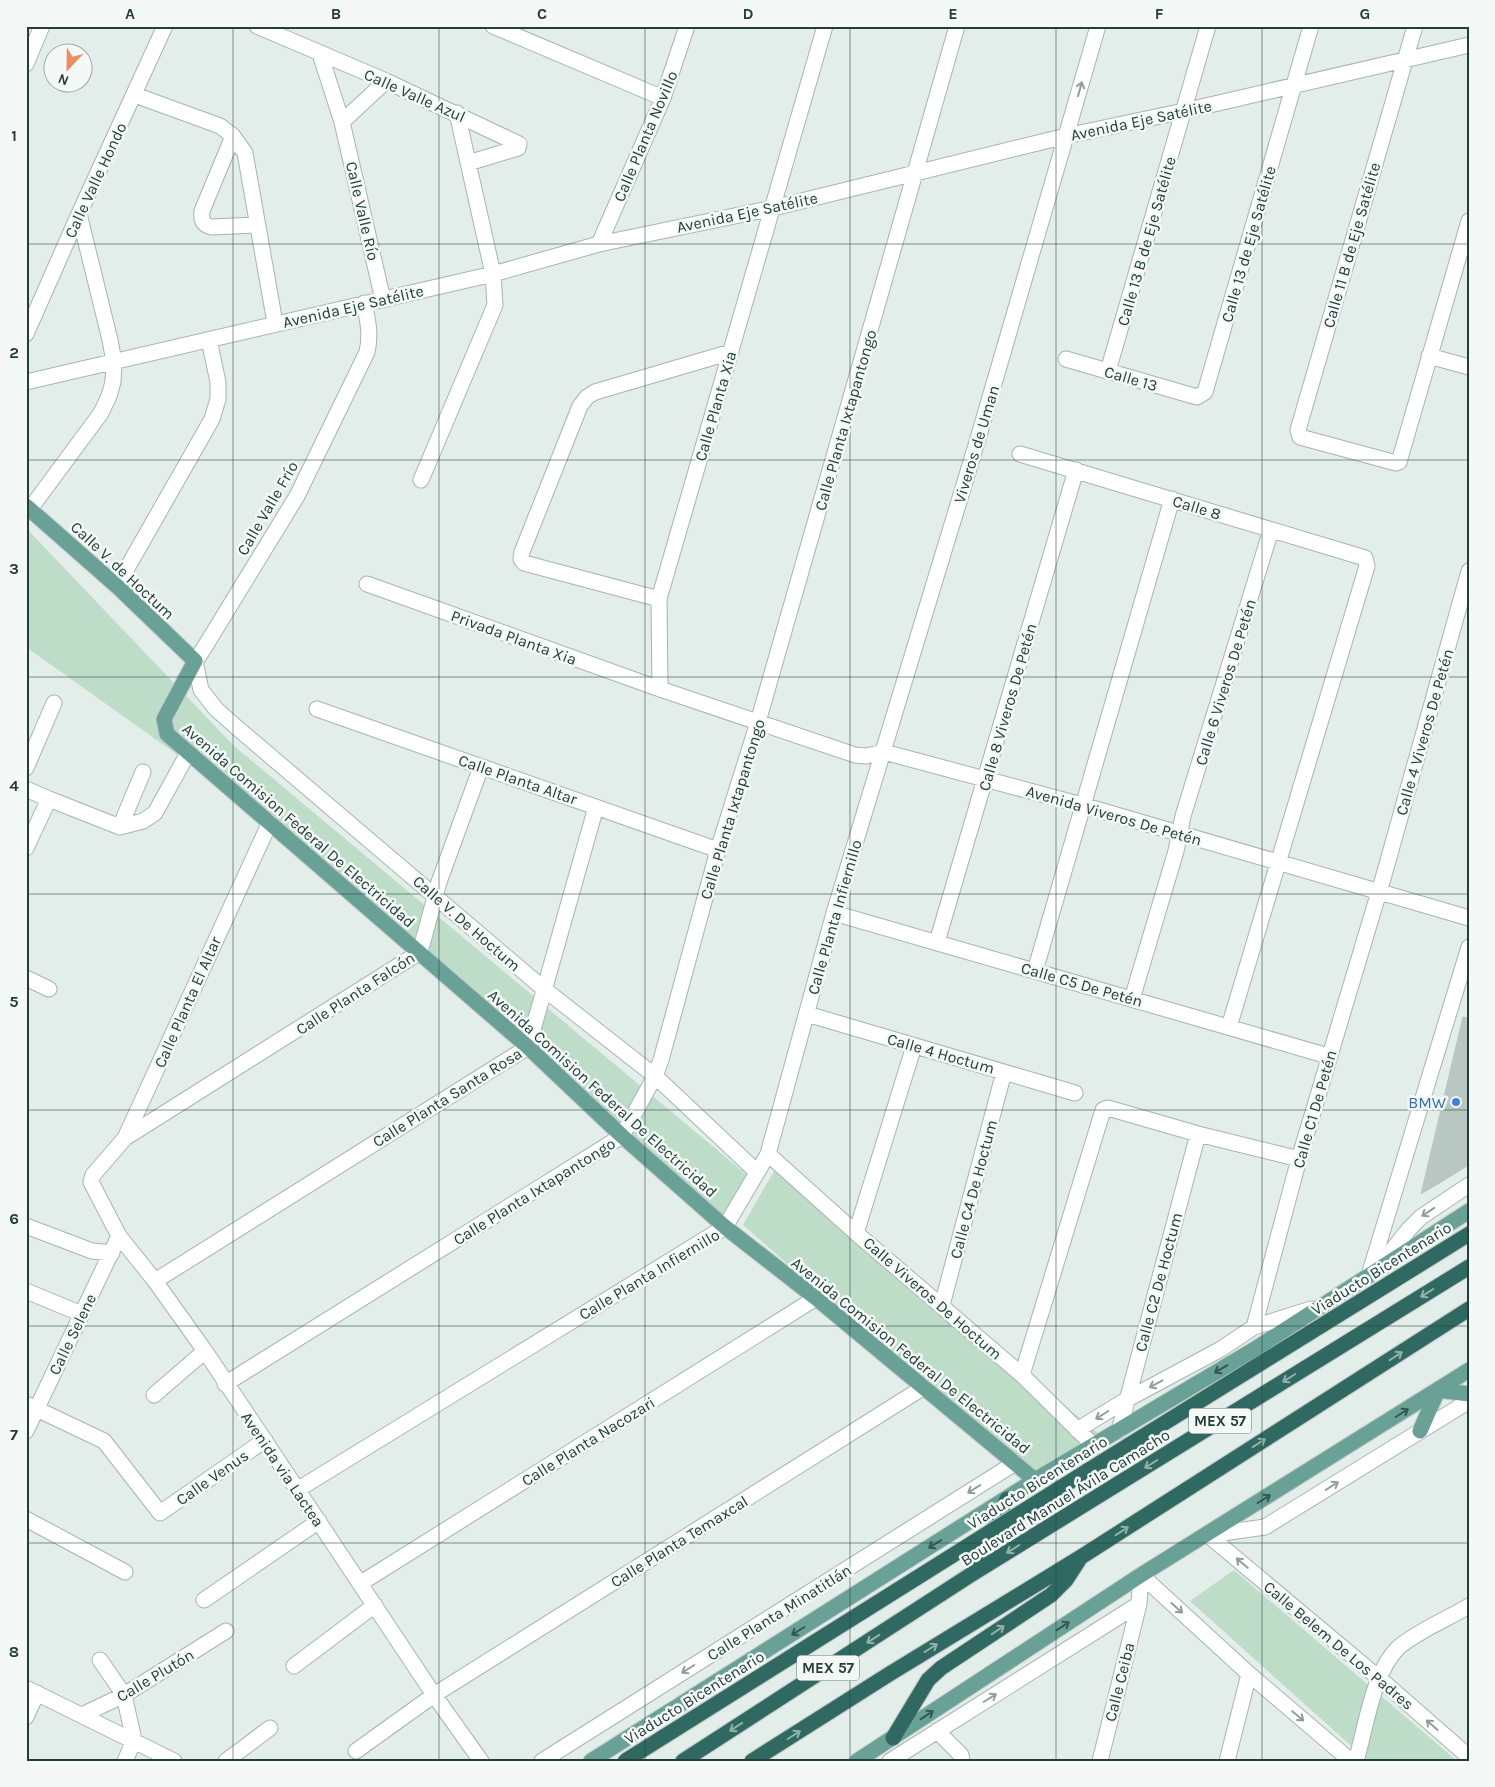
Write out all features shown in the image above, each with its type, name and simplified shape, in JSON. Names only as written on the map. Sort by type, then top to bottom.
[{"type":"highway","name":"Viaducto Bicentenario","points":[[624,1761],[1469,1234]]},
{"type":"highway","name":"Boulevard Manuel Ávila Camacho","points":[[683,1761],[972,1574],[1469,1267]]},
{"type":"highway","name":"MEX 57","points":[[752,1761],[883,1678],[1081,1557],[1469,1309]]},
{"type":"highway","points":[[972,1574],[1007,1499]]},
{"type":"highway","points":[[893,1738],[928,1680],[941,1668],[1050,1595],[1066,1580],[1081,1557]]},
{"type":"main road","name":"Calle V. de Hoctum","points":[[28,507],[118,587],[195,661]]},
{"type":"main road","name":"Calle Valle Frío","points":[[164,719],[195,661]]},
{"type":"main road","name":"Avenida Comision Federal De Electricidad","points":[[164,719],[166,734],[528,1046],[622,1136],[725,1228],[816,1298],[1035,1480]]},
{"type":"main road","name":"Boulevard Manuel Ávila Camacho","points":[[591,1761],[1035,1480],[1255,1349],[1469,1211]]},
{"type":"main road","points":[[857,1761],[1141,1575],[1469,1370]]},
{"type":"main road","points":[[1438,1390],[1469,1394]]},
{"type":"main road","points":[[1420,1431],[1438,1390]]},
{"type":"street","points":[[26,64],[42,26]]},
{"type":"street","name":"Calle Valle Hondo","points":[[26,334],[166,26]]},
{"type":"street","name":"Calle Valle Azul","points":[[257,26],[457,113],[519,145],[518,148],[468,164]]},
{"type":"street","points":[[493,26],[526,33],[663,98]]},
{"type":"street","name":"Calle Planta Novillo","points":[[599,244],[663,98],[687,26]]},
{"type":"street","name":"Calle Planta Xia","points":[[660,689],[659,599],[825,26]]},
{"type":"street","name":"Calle Planta Ixtapantongo","points":[[225,1384],[622,1136],[655,1076],[718,850],[758,722],[957,26]]},
{"type":"street","name":"Viveros de Uman","points":[[884,752],[1010,330],[1098,26]]},
{"type":"street","name":"Calle 13 B de Eje Satélite","points":[[1108,371],[1208,26]]},
{"type":"street","name":"Calle 13 de Eje Satélite","points":[[1197,397],[1205,392],[1312,26]]},
{"type":"street","name":"Calle 11 B de Eje Satélite","points":[[1415,26],[1298,430],[1300,437],[1396,463],[1400,460],[1429,356]]},
{"type":"street","name":"Avenida Eje Satélite","points":[[26,382],[493,274],[599,244],[773,208],[1066,136],[1184,111],[1469,45]]},
{"type":"street","name":"Calle Valle Río","points":[[320,54],[342,122],[383,300]]},
{"type":"street","points":[[342,122],[386,81]]},
{"type":"street","points":[[135,95],[220,126],[233,136],[245,153],[275,323]]},
{"type":"street","points":[[421,480],[495,305],[493,274],[457,113]]},
{"type":"street","points":[[233,136],[202,210],[201,219],[211,227],[257,225]]},
{"type":"street","points":[[28,507],[101,413],[113,382],[114,362],[110,340],[79,214]]},
{"type":"street","points":[[1469,221],[1429,356],[1469,367]]},
{"type":"street","name":"Calle Valle Frío","points":[[195,661],[297,496],[366,352],[370,341],[370,327],[364,303]]},
{"type":"street","points":[[118,587],[212,419],[218,399],[218,382],[209,340]]},
{"type":"street","points":[[659,599],[524,563],[521,559],[522,552],[580,406],[587,397],[595,392],[731,352]]},
{"type":"street","name":"Calle 13","points":[[1066,359],[1197,397]]},
{"type":"street","name":"Calle 8","points":[[1020,454],[1365,558],[1367,566],[1278,864]]},
{"type":"street","name":"Calle 8 Viveros De Petén","points":[[937,942],[1076,470]]},
{"type":"street","points":[[1035,971],[1172,499]]},
{"type":"street","name":"Calle 6 Viveros De Petén","points":[[1180,833],[1183,816],[1271,530]]},
{"type":"street","name":"Calle 4 Viveros De Petén","points":[[1379,892],[1469,571]]},
{"type":"street","name":"Privada Planta Xia","points":[[367,584],[660,689]]},
{"type":"street","name":"Calle V. De Hoctum","points":[[195,661],[201,690],[216,709],[544,989],[655,1076],[758,1172]]},
{"type":"street","points":[[660,689],[758,722]]},
{"type":"street","points":[[26,768],[54,703]]},
{"type":"street","name":"Calle Planta Altar","points":[[317,709],[718,850]]},
{"type":"street","name":"Avenida Viveros De Petén","points":[[758,722],[856,755],[866,756],[884,752],[1082,805],[1278,864],[1469,918]]},
{"type":"street","name":"Calle Planta Infiernillo","points":[[297,1490],[725,1228],[768,1154],[834,913],[884,752]]},
{"type":"street","points":[[26,789],[120,827],[144,821],[155,813],[188,753]]},
{"type":"street","name":"Calle Planta Falcón","points":[[125,1138],[420,952],[439,882],[482,767]]},
{"type":"street","points":[[120,827],[143,772]]},
{"type":"street","points":[[26,848],[48,799]]},
{"type":"street","name":"Calle Planta Santa Rosa","points":[[155,1281],[528,1046],[596,807]]},
{"type":"street","name":"Calle Planta El Altar","points":[[93,1176],[125,1138],[270,822]]},
{"type":"street","points":[[1132,999],[1180,833]]},
{"type":"street","points":[[1229,1027],[1278,864]]},
{"type":"street","name":"Calle C1 De Petén","points":[[1254,1327],[1298,1159],[1379,892]]},
{"type":"street","name":"Calle C5 De Petén","points":[[834,913],[1328,1056]]},
{"type":"street","points":[[1372,1273],[1469,947]]},
{"type":"street","points":[[26,978],[49,989]]},
{"type":"street","name":"Calle 4 Hoctum","points":[[806,1014],[1075,1093]]},
{"type":"street","points":[[856,1233],[914,1046]]},
{"type":"street","name":"Calle C4 De Hoctum","points":[[942,1305],[1004,1072]]},
{"type":"street","points":[[1022,1375],[1103,1110],[1108,1108],[1198,1134],[1298,1159]]},
{"type":"street","name":"Calle C2 De Hoctum","points":[[1119,1431],[1198,1134]]},
{"type":"street","name":"Calle Viveros De Hoctum","points":[[768,1154],[856,1233],[1022,1375],[1094,1446]]},
{"type":"street","name":"Avenida via Lactea","points":[[93,1176],[91,1182],[119,1236],[155,1281],[204,1351],[480,1761]]},
{"type":"street","points":[[1372,1273],[1409,1228],[1421,1217],[1469,1185]]},
{"type":"street","points":[[26,1226],[92,1251],[112,1253]]},
{"type":"street","name":"Calle Selene","points":[[26,1431],[31,1406],[82,1314],[119,1236]]},
{"type":"street","points":[[26,1291],[82,1314]]},
{"type":"street","name":"Calle Planta Nacozari","points":[[361,1583],[816,1298]]},
{"type":"street","points":[[1077,1430],[1126,1400],[1221,1349],[1254,1327],[1326,1304]]},
{"type":"street","points":[[154,1395],[204,1351]]},
{"type":"street","name":"Calle Planta Temaxcal","points":[[356,1751],[434,1695],[924,1387]]},
{"type":"street","points":[[1208,1534],[1265,1528],[1469,1401]]},
{"type":"street","name":"Calle Venus","points":[[31,1406],[104,1441],[160,1514],[265,1440]]},
{"type":"street","name":"Calle Planta Minatitlán","points":[[542,1761],[1015,1463]]},
{"type":"street","points":[[26,1518],[125,1572]]},
{"type":"street","points":[[204,1600],[318,1521]]},
{"type":"street","name":"Calle Belem De Los Padres","points":[[1208,1534],[1380,1679],[1469,1758]]},
{"type":"street","points":[[1141,1575],[1249,1674],[1351,1761]]},
{"type":"street","name":"Calle Ceiba","points":[[1100,1761],[1139,1604],[1141,1575]]},
{"type":"street","points":[[890,1761],[1139,1604]]},
{"type":"street","points":[[294,1666],[375,1605]]},
{"type":"street","points":[[1356,1761],[1380,1679],[1390,1658],[1408,1640],[1469,1606]]},
{"type":"street","name":"Calle Plutón","points":[[82,1715],[124,1695],[226,1631]]},
{"type":"street","points":[[100,1660],[124,1695],[134,1740],[125,1761]]},
{"type":"street","points":[[1227,1761],[1249,1674]]},
{"type":"street","points":[[26,1717],[32,1690],[174,1761]]},
{"type":"street","points":[[226,1761],[270,1728]]},
{"type":"street","points":[[937,1731],[961,1755],[962,1761]]},
{"type":"green space","points":[[26,528],[233,745],[747,1175],[719,1223],[227,790],[26,647]]},
{"type":"green space","points":[[777,1166],[1105,1439],[1035,1480],[743,1225]]},
{"type":"green space","points":[[1234,1570],[1457,1761],[1368,1761],[1190,1601]]},
{"type":"building","name":"BMW","points":[[1463,1017],[1469,1018],[1469,1165],[1421,1194]]},
{"type":"place","name":"BMW","points":[[1456,1102]]}]
